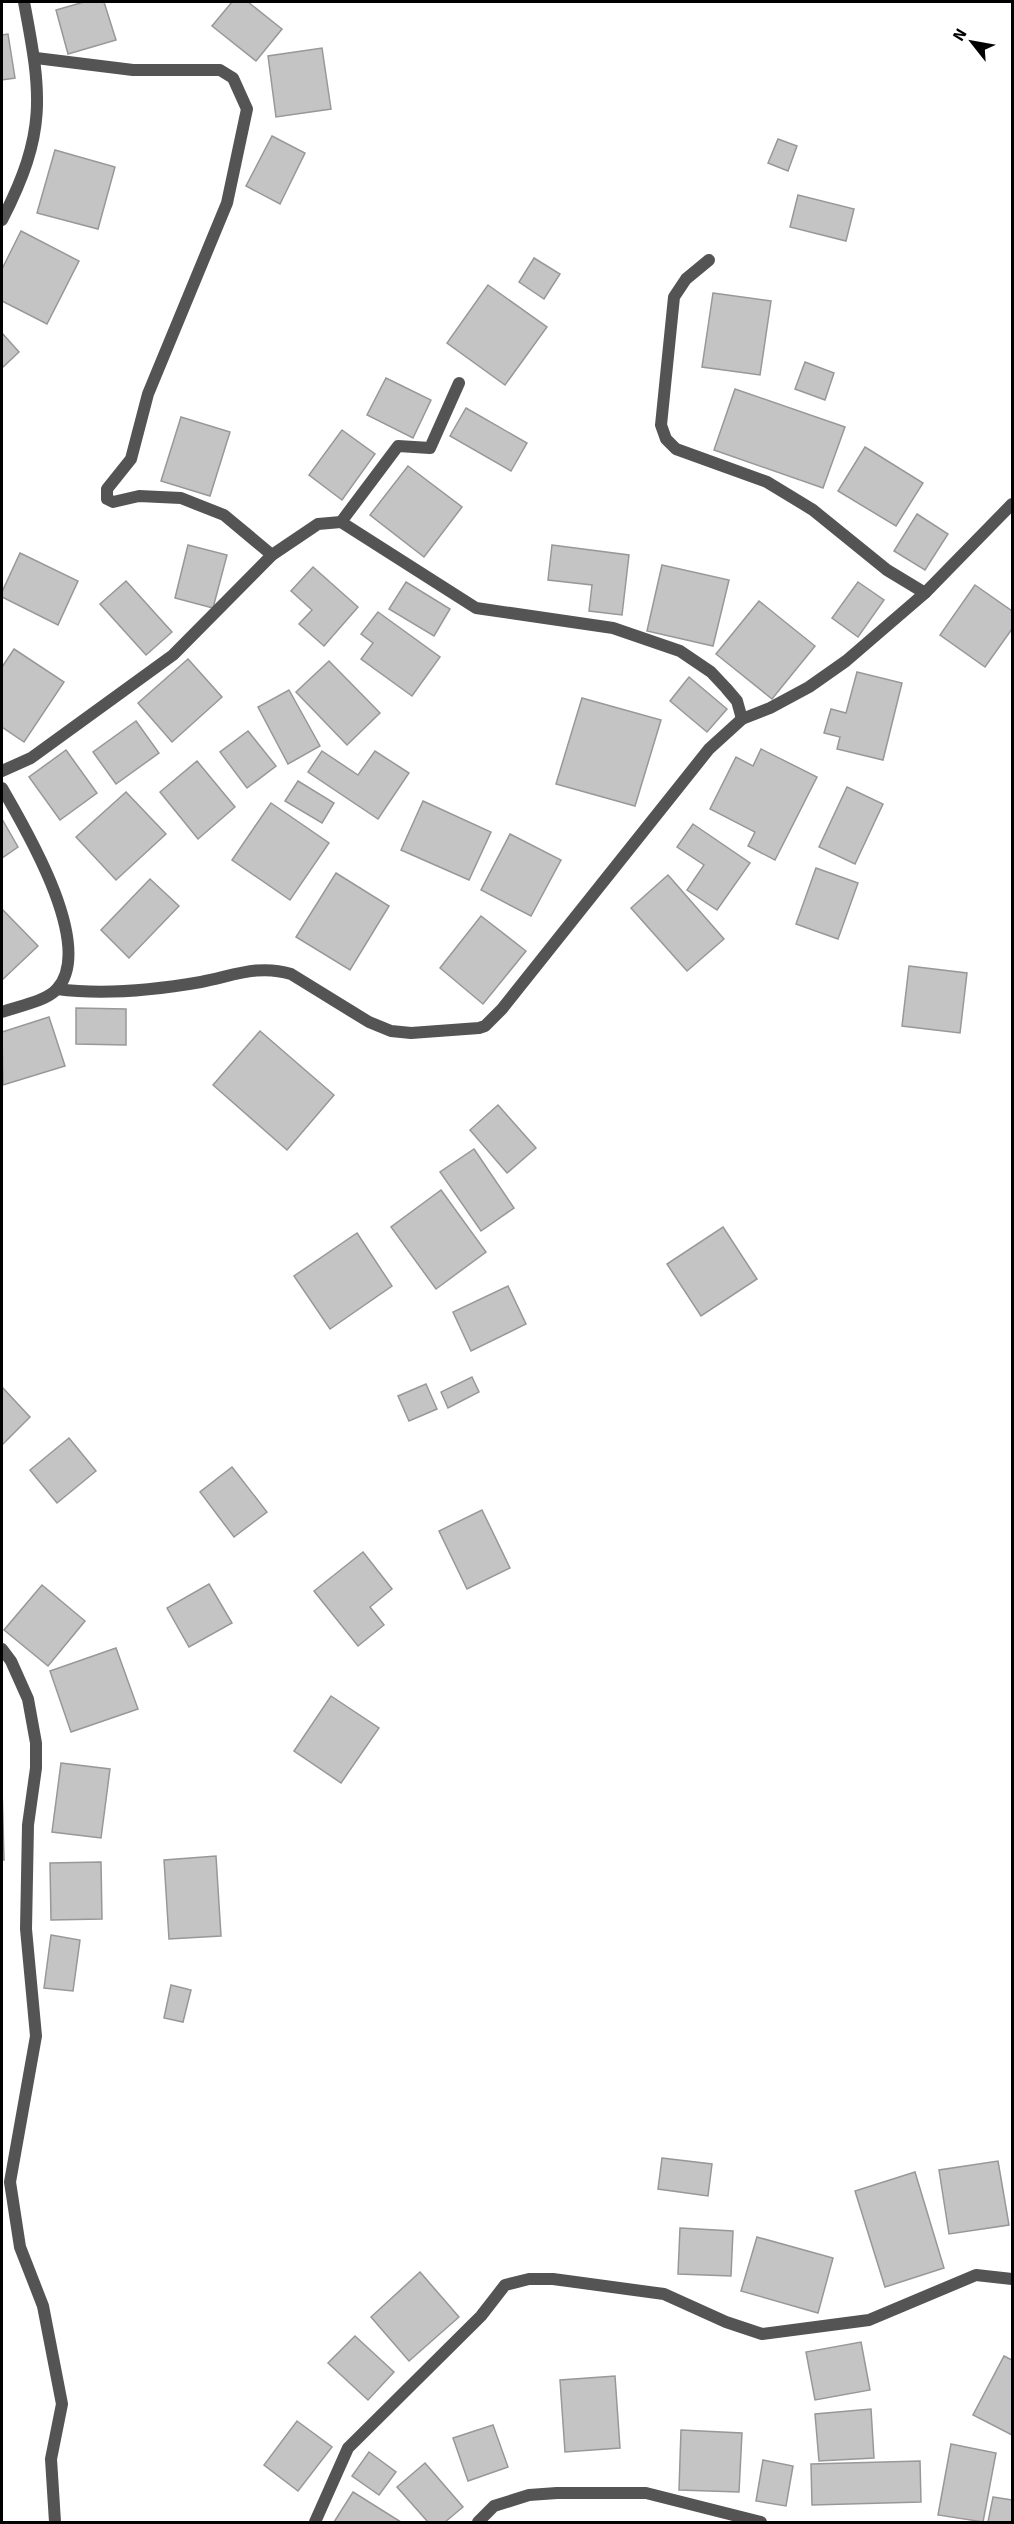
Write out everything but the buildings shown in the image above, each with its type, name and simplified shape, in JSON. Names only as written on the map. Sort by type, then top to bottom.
[{"type":"street","points":[[2,220],[20,184],[33,146],[39,99],[36,58],[24,2]]},
{"type":"street","points":[[36,58],[133,70],[220,70],[229,73],[240,88],[247,109],[227,203],[148,394],[131,459],[107,489],[107,499],[112,502],[139,496],[181,498],[224,515],[272,555]]},
{"type":"street","points":[[709,260],[686,279],[674,297],[661,425],[666,439],[685,454],[709,459],[777,488],[813,510],[887,570],[925,593]]},
{"type":"street","points":[[341,522],[398,446],[430,448],[459,383]]},
{"type":"street","points":[[57,988],[105,990],[172,986],[248,970],[277,969],[291,974],[369,1022],[391,1031],[439,1032],[485,1026],[502,1009],[709,749],[742,719],[770,708],[809,687],[846,661],[925,593],[1012,504]]},
{"type":"street","points":[[2,771],[31,758],[173,655],[272,555],[318,524],[341,522],[476,608],[613,628],[680,651],[711,672],[737,700],[742,719]]},
{"type":"street","points":[[2,788],[54,886],[65,927],[68,957],[57,988],[47,996],[2,1012]]},
{"type":"street","points":[[2,1649],[11,1661],[28,1699],[36,1743],[36,1768],[28,1825],[27,1929],[36,2036],[10,2182],[20,2247],[43,2306],[62,2404],[51,2459],[55,2523]]},
{"type":"street","points":[[315,2523],[348,2448],[481,2316],[505,2285],[529,2279],[553,2279],[664,2294],[726,2322],[762,2334],[869,2320],[976,2275],[1012,2279]]},
{"type":"street","points":[[477,2523],[494,2506],[529,2495],[646,2493],[761,2523]]}]
